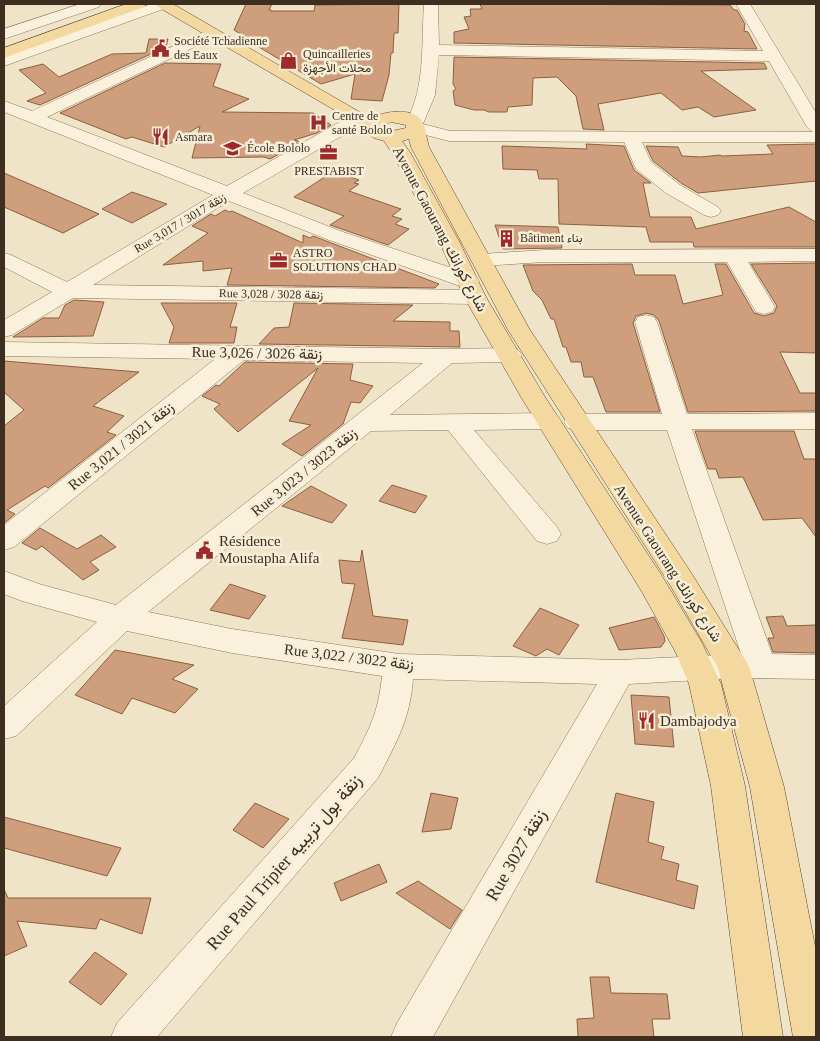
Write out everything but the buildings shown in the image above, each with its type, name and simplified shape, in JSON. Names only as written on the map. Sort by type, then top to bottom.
[{"type":"main road","points":[[4,41],[112,4]]},
{"type":"main road","points":[[4,53],[139,4]]},
{"type":"main road","points":[[164,4],[213,33],[388,123]]},
{"type":"main road","name":"Avenue Gaourang شارع كورانك","points":[[388,123],[401,152],[475,279],[510,355],[548,421],[652,584],[690,651],[705,684],[728,786],[763,1037]]},
{"type":"main road","name":"Avenue Gaourang شارع كورانك","points":[[475,279],[519,330],[680,578],[747,666],[767,787],[813,1037]]},
{"type":"street","points":[[4,34],[94,4]]},
{"type":"street","points":[[4,61],[164,4]]},
{"type":"street","name":"Rue 3,017 / زنقة 3017","points":[[4,330],[229,193],[388,123],[414,100],[420,4]]},
{"type":"street","points":[[388,123],[422,111],[428,91],[431,4]]},
{"type":"street","points":[[743,4],[816,127]]},
{"type":"street","points":[[32,117],[213,33]]},
{"type":"street","points":[[430,50],[774,56]]},
{"type":"street","points":[[4,106],[336,236],[475,279]]},
{"type":"street","points":[[388,123],[449,136],[477,137],[816,137]]},
{"type":"street","points":[[631,137],[643,165],[673,189],[710,211]]},
{"type":"street","name":"Rue 3,028 / زنقة 3028","points":[[67,291],[475,279],[545,256],[816,255]]},
{"type":"street","points":[[734,256],[764,307]]},
{"type":"street","points":[[4,259],[67,291]]},
{"type":"street","points":[[646,322],[747,666]]},
{"type":"street","name":"Rue 3,026 / زنقة 3026","points":[[4,349],[446,356],[510,355]]},
{"type":"street","name":"Rue 3,021 / زنقة 3021","points":[[4,540],[238,352]]},
{"type":"street","name":"Rue 3,023 / زنقة 3023","points":[[4,726],[121,618],[446,356]]},
{"type":"street","points":[[454,421],[482,458],[515,494],[547,534]]},
{"type":"street","points":[[365,423],[548,421]]},
{"type":"street","points":[[577,422],[816,421]]},
{"type":"street","name":"Rue 3,022 / زنقة 3022","points":[[4,582],[32,593],[121,618],[232,641],[399,666],[620,672],[698,667],[816,667]]},
{"type":"street","name":"Rue Paul Tripier زنقة بول تريبيه","points":[[130,1037],[366,768],[387,729],[396,696],[399,666]]},
{"type":"street","name":"Rue 3027 زنقة","points":[[411,1037],[620,672]]},
{"type":"place","name":"Société Tchadienne des Eaux","points":[[160,48]]},
{"type":"place","name":"Quincailleries محلات الأجهزة","points":[[289,61]]},
{"type":"place","name":"Centre de santé Bololo","points":[[318,123]]},
{"type":"place","name":"Asmara","points":[[161,137]]},
{"type":"place","name":"École Bololo","points":[[233,148]]},
{"type":"place","name":"PRESTABIST","points":[[329,152]]},
{"type":"place","name":"Bâtiment بناء","points":[[506,238]]},
{"type":"place","name":"ASTRO SOLUTIONS CHAD","points":[[279,260]]},
{"type":"place","name":"Résidence Moustapha Alifa","points":[[205,550]]},
{"type":"place","name":"Dambajodya","points":[[646,721]]}]
